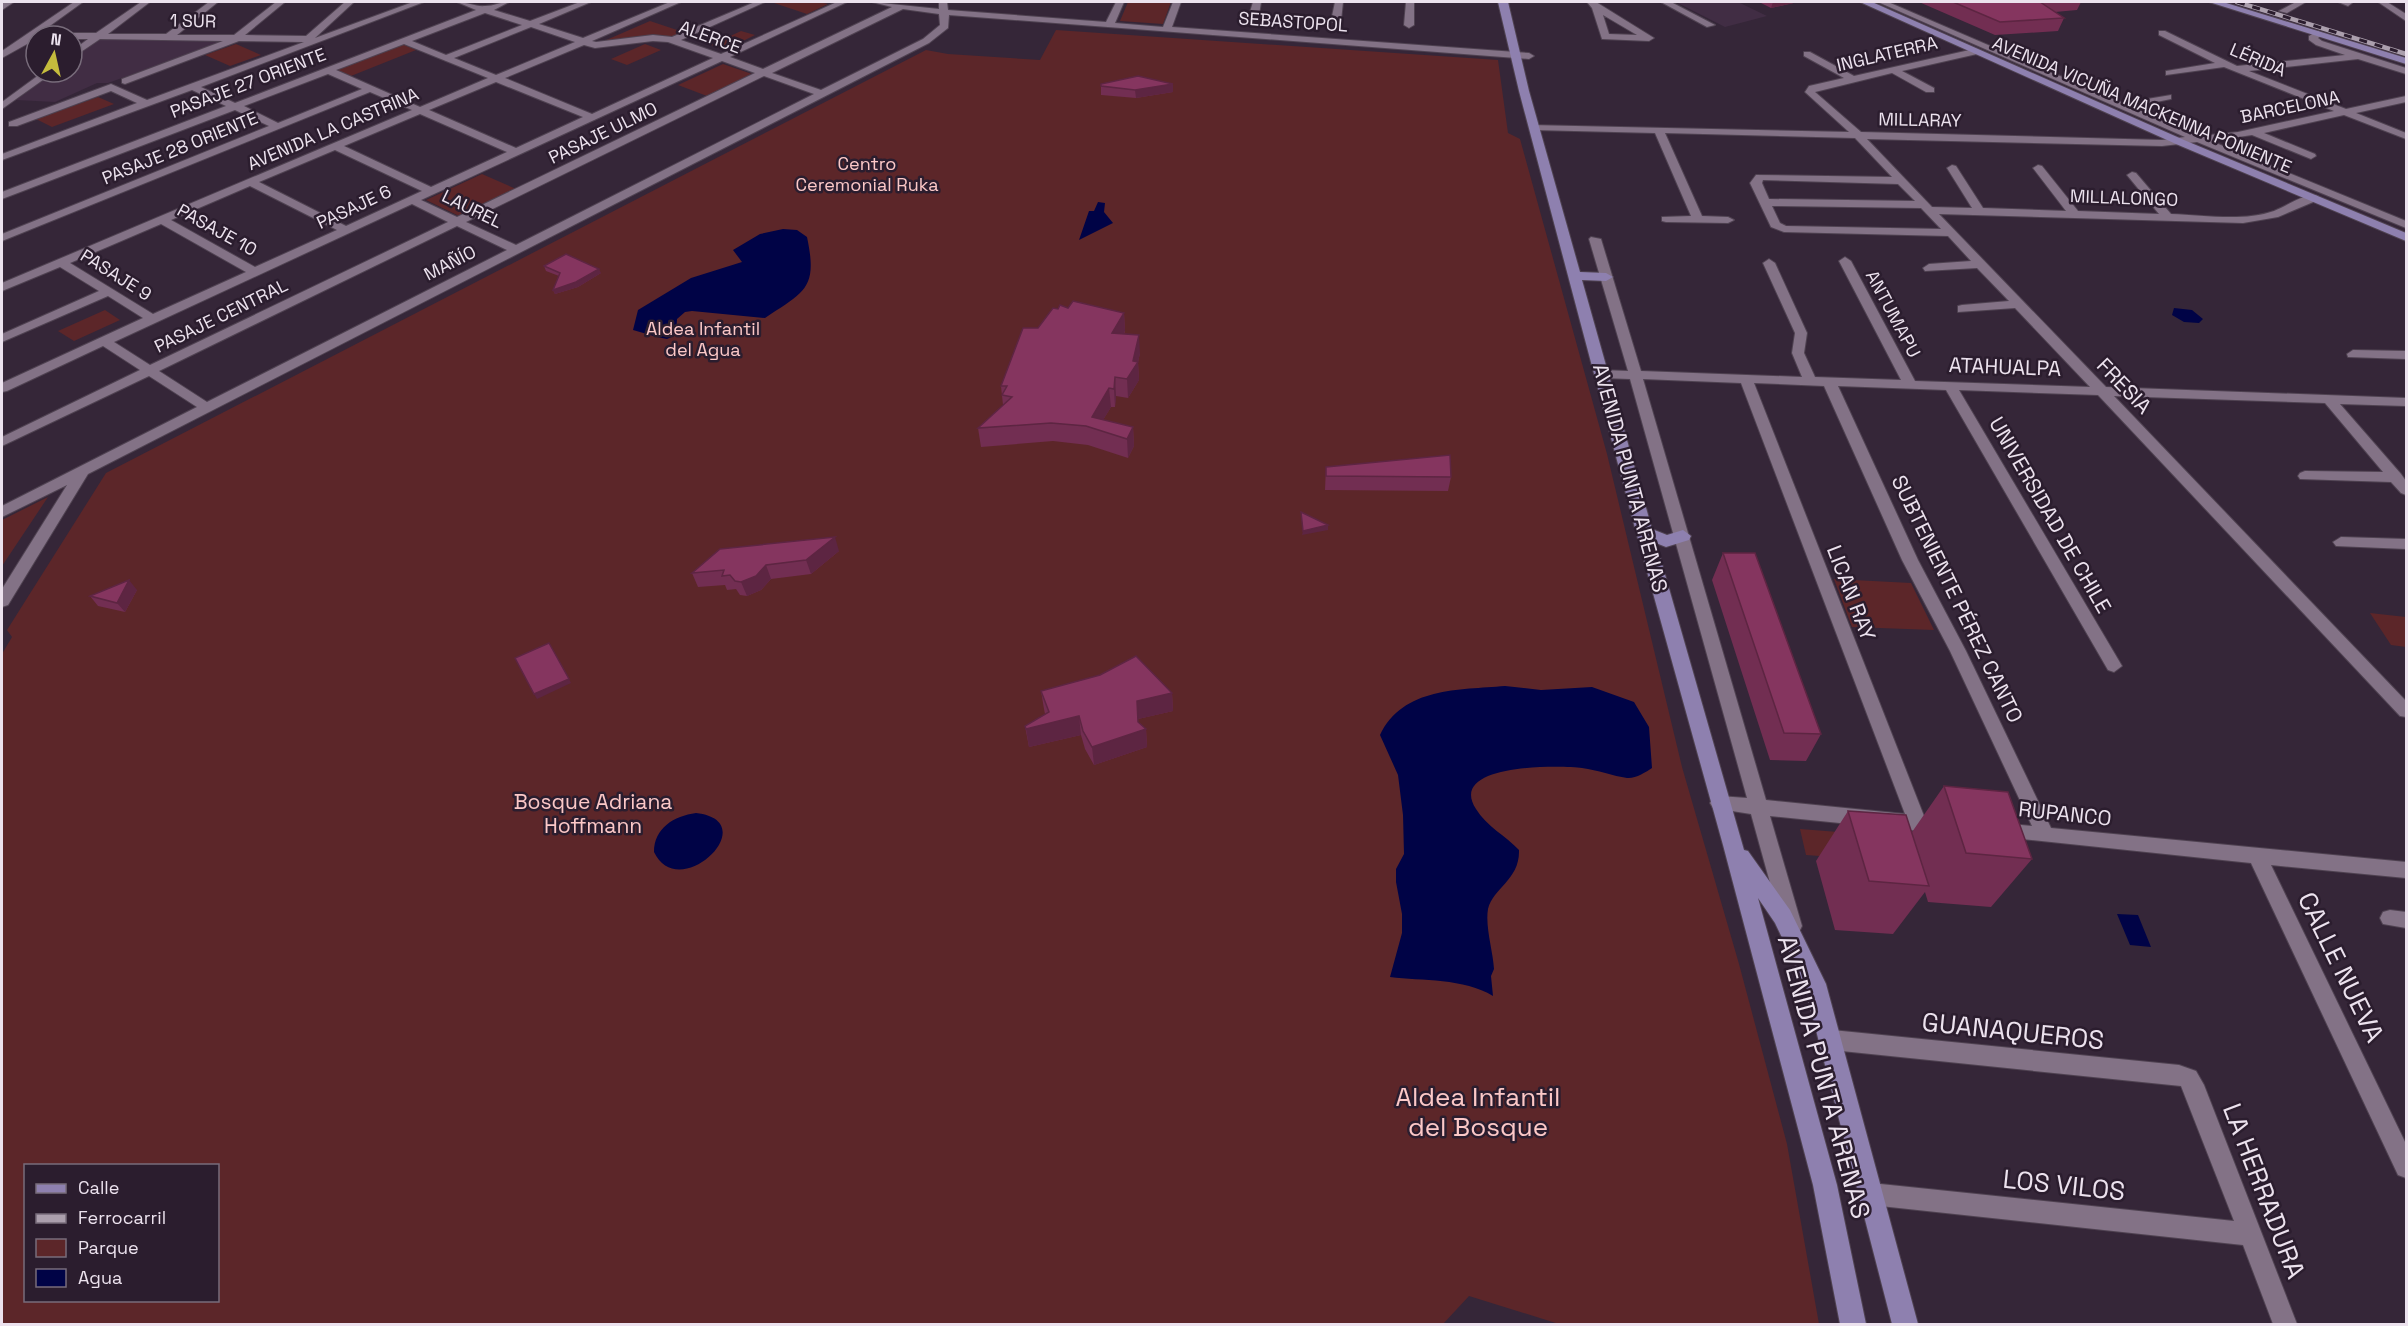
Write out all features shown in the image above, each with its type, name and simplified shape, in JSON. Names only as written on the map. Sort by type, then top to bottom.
[{"type":"main road","name":"AVENIDA PUNTA ARENAS","points":[[1503,2],[1529,110],[1825,1185],[1853,1324]]},
{"type":"main road","name":"AVENIDA VICUÑA MACKENNA PONIENTE","points":[[1865,2],[2180,142],[2406,237]]},
{"type":"main road","points":[[2214,2],[2406,61]]},
{"type":"main road","points":[[2279,9],[2305,17],[2343,41]]},
{"type":"main road","points":[[1910,22],[2000,54]]},
{"type":"main road","name":"AVENIDA PUNTA ARENAS","points":[[1526,42],[1532,83],[1529,110]]},
{"type":"main road","points":[[2277,172],[2365,214],[2392,231]]},
{"type":"main road","points":[[1576,276],[1606,277]]},
{"type":"main road","points":[[1644,532],[1666,541],[1683,536]]},
{"type":"main road","name":"AVENIDA PUNTA ARENAS","points":[[1733,845],[1783,917],[1815,984],[1832,1040],[1905,1324]]},
{"type":"street","points":[[2,7],[10,2]]},
{"type":"street","points":[[47,24],[79,2]]},
{"type":"street","points":[[84,46],[146,2]]},
{"type":"street","points":[[168,37],[214,2]]},
{"type":"street","points":[[125,81],[237,38],[281,2]]},
{"type":"street","points":[[311,40],[350,2]]},
{"type":"street","points":[[2,157],[311,40],[420,2]]},
{"type":"street","name":"ALERCE","points":[[461,2],[529,25],[603,45],[653,38],[672,40],[822,94]]},
{"type":"street","name":"PASAJE 27 ORIENTE","points":[[2,196],[505,2]]},
{"type":"street","points":[[446,58],[587,2]]},
{"type":"street","name":"AVENIDA LA CASTRINA","points":[[2,286],[677,2]]},
{"type":"street","points":[[672,40],[761,2]]},
{"type":"street","name":"PASAJE 6","points":[[2,388],[843,2]]},
{"type":"street","name":"SEBASTOPOL","points":[[876,2],[902,6],[940,6],[1109,25],[1529,56]]},
{"type":"street","points":[[1109,25],[1119,2]]},
{"type":"street","points":[[1167,29],[1177,2]]},
{"type":"street","points":[[1254,15],[1257,2]]},
{"type":"street","points":[[1336,21],[1339,2]]},
{"type":"street","points":[[1409,25],[1410,2]]},
{"type":"street","points":[[1665,2],[1710,25]]},
{"type":"street","name":"AVENIDA VICUÑA MACKENNA PONIENTE","points":[[1882,2],[2200,141],[2406,225]]},
{"type":"street","points":[[2279,9],[2302,2]]},
{"type":"street","points":[[2382,2],[2406,19]]},
{"type":"street","points":[[1593,4],[1648,36],[1649,38],[1607,38],[1593,4]]},
{"type":"street","points":[[763,73],[902,6]]},
{"type":"street","name":"MAÑÍO","points":[[2,512],[941,32],[945,26],[940,6]]},
{"type":"street","points":[[2391,16],[2406,19]]},
{"type":"street","name":"LÉRIDA","points":[[2162,33],[2230,67],[2406,136]]},
{"type":"street","points":[[2318,34],[2312,38],[2319,43],[2406,72]]},
{"type":"street","name":"1 SUR","points":[[84,36],[311,40]]},
{"type":"street","points":[[2,55],[24,40]]},
{"type":"street","points":[[404,41],[591,117]]},
{"type":"street","name":"INGLATERRA","points":[[1810,92],[1814,88],[1974,52]]},
{"type":"street","points":[[1807,54],[1853,79]]},
{"type":"street","points":[[2169,73],[2358,56]]},
{"type":"street","points":[[327,70],[516,152]]},
{"type":"street","points":[[1893,70],[1930,90]]},
{"type":"street","name":"PASAJE ULMO","points":[[457,222],[763,73]]},
{"type":"street","points":[[2,106],[32,84]]},
{"type":"street","points":[[192,86],[277,126]]},
{"type":"street","points":[[13,124],[111,87],[145,104]]},
{"type":"street","name":"PASAJE 28 ORIENTE","points":[[2,237],[370,89]]},
{"type":"street","name":"FRESIA","points":[[1810,92],[1858,136],[2406,711]]},
{"type":"street","points":[[2121,106],[2167,97]]},
{"type":"street","name":"BARCELONA","points":[[2180,142],[2253,132],[2406,99]]},
{"type":"street","points":[[2,121],[23,130]]},
{"type":"street","name":"MILLARAY","points":[[1534,127],[2180,142]]},
{"type":"street","points":[[1659,131],[1698,220]]},
{"type":"street","points":[[2253,132],[2311,156]]},
{"type":"street","points":[[33,135],[44,141]]},
{"type":"street","points":[[335,146],[431,191]]},
{"type":"street","points":[[1952,168],[1980,212]]},
{"type":"street","points":[[2038,168],[2074,214]]},
{"type":"street","points":[[2132,175],[2168,218]]},
{"type":"street","points":[[1900,181],[1760,177],[1756,180],[1778,227],[1950,233]]},
{"type":"street","points":[[250,182],[346,230]]},
{"type":"street","name":"MILLALONGO","points":[[1765,202],[1980,212],[2254,219],[2284,212],[2314,198]]},
{"type":"street","name":"LAUREL","points":[[412,200],[516,250]]},
{"type":"street","name":"PASAJE 10","points":[[161,219],[255,272]]},
{"type":"street","points":[[1666,219],[1728,220]]},
{"type":"street","name":"PASAJE CENTRAL","points":[[2,442],[457,222]]},
{"type":"street","name":"AVENIDA PUNTA ARENAS","points":[[1595,239],[1683,536],[1798,947]]},
{"type":"street","name":"PASAJE 9","points":[[61,261],[153,319]]},
{"type":"street","name":"ANTUMAPU","points":[[1845,261],[1910,384]]},
{"type":"street","points":[[1769,263],[1801,333],[1798,353],[1810,381]]},
{"type":"street","points":[[1929,267],[1979,264]]},
{"type":"street","points":[[2,338],[109,291]]},
{"type":"street","points":[[1962,309],[2018,304]]},
{"type":"street","points":[[104,340],[206,407]]},
{"type":"street","points":[[2353,354],[2406,355]]},
{"type":"street","name":"ATAHUALPA","points":[[1602,374],[2406,402]]},
{"type":"street","name":"LICAN RAY","points":[[1746,379],[1917,822]]},
{"type":"street","name":"SUBTENIENTE PÉREZ CANTO","points":[[1828,381],[1911,560],[1954,641],[2045,835]]},
{"type":"street","name":"UNIVERSIDAD DE CHILE","points":[[1950,386],[2114,666]]},
{"type":"street","points":[[2330,399],[2406,490]]},
{"type":"street","points":[[2,601],[83,470]]},
{"type":"street","points":[[2305,476],[2396,477]]},
{"type":"street","points":[[2341,542],[2406,544]]},
{"type":"street","points":[[1719,803],[1963,827]]},
{"type":"street","name":"RUPANCO","points":[[1986,829],[2406,870]]},
{"type":"street","name":"CALLE NUEVA","points":[[2257,856],[2406,1167]]},
{"type":"street","name":"GUANAQUEROS","points":[[1832,1040],[2179,1075],[2188,1078]]},
{"type":"street","name":"LA HERRADURA","points":[[2188,1078],[2193,1085],[2285,1324]]},
{"type":"street","name":"LOS VILOS","points":[[1871,1194],[2250,1234]]},
{"type":"shaded area","points":[[1676,2],[1738,2],[1767,16],[1725,27]]},
{"type":"shaded area","points":[[101,38],[230,39],[108,83],[97,83],[55,102],[16,100],[38,84],[84,84],[84,50]]},
{"type":"green space","points":[[1128,2],[1171,2],[1163,24],[1120,21]]},
{"type":"green space","points":[[774,3],[828,4],[807,14]]},
{"type":"green space","points":[[650,21],[683,32],[669,38],[661,35],[604,41]]},
{"type":"green space","points":[[1056,30],[1498,60],[1508,133],[1520,139],[1607,454],[1682,767],[1739,964],[1787,1144],[1819,1324],[1559,1324],[1469,1296],[1443,1324],[2,1324],[2,654],[12,637],[7,630],[106,473],[926,50],[948,54],[1040,60]]},
{"type":"green space","points":[[741,31],[755,35],[725,50],[711,45]]},
{"type":"green space","points":[[236,44],[261,55],[230,66],[205,55]]},
{"type":"green space","points":[[402,44],[416,50],[351,76],[337,70]]},
{"type":"green space","points":[[645,44],[661,50],[627,65],[611,59]]},
{"type":"green space","points":[[723,64],[752,74],[707,96],[678,85]]},
{"type":"green space","points":[[98,97],[114,104],[52,127],[36,119]]},
{"type":"green space","points":[[482,174],[516,189],[459,216],[426,200]]},
{"type":"green space","points":[[105,310],[120,320],[74,341],[58,331]]},
{"type":"green space","points":[[48,497],[2,566],[2,520]]},
{"type":"green space","points":[[1834,579],[1911,583],[1934,630],[1852,627]]},
{"type":"green space","points":[[2370,613],[2406,617],[2406,647],[2391,645]]},
{"type":"green space","points":[[1800,829],[1877,835],[1874,860],[1806,855]]},
{"type":"water","points":[[1098,202],[1105,203],[1104,212],[1113,223],[1079,240],[1089,211],[1094,211]]},
{"type":"water","points":[[783,229],[797,230],[807,237],[811,268],[805,287],[779,309],[765,318],[685,312],[677,319],[676,335],[667,339],[633,330],[638,310],[691,278],[742,262],[733,250],[760,234]]},
{"type":"water","points":[[2174,308],[2192,310],[2203,319],[2199,323],[2184,322],[2172,315]]},
{"type":"water","points":[[1505,686],[1541,690],[1592,687],[1634,702],[1649,727],[1652,768],[1630,778],[1582,768],[1531,768],[1491,775],[1477,783],[1471,794],[1476,809],[1485,821],[1519,850],[1515,869],[1495,895],[1488,909],[1494,969],[1491,976],[1493,996],[1482,990],[1456,983],[1390,977],[1402,933],[1396,869],[1404,854],[1403,815],[1398,775],[1380,735],[1390,719],[1418,699],[1451,691]]},
{"type":"water","points":[[696,813],[715,819],[722,830],[720,843],[711,855],[697,865],[681,869],[666,866],[654,852],[657,836],[673,820]]},
{"type":"water","points":[[2117,914],[2138,915],[2151,947],[2130,945]]},
{"type":"building","points":[[1953,2],[2040,2],[2064,18],[2000,22]]},
{"type":"building","points":[[1138,76],[1173,84],[1135,90],[1101,86],[1101,84]]},
{"type":"building","points":[[566,254],[599,269],[576,282],[553,290],[560,273],[544,266]]},
{"type":"building","points":[[1073,301],[1124,313],[1112,333],[1139,335],[1133,361],[1138,362],[1127,379],[1115,377],[1114,389],[1109,388],[1092,417],[1133,427],[1127,439],[1086,426],[1051,423],[978,428],[1012,397],[1002,395],[1007,386],[1001,386],[1023,328],[1038,328],[1053,308],[1058,309],[1060,305],[1068,308]]},
{"type":"building","points":[[1450,455],[1451,477],[1326,476],[1326,467]]},
{"type":"building","points":[[1301,512],[1328,525],[1303,531]]},
{"type":"building","points":[[835,537],[806,560],[766,565],[756,576],[741,582],[735,581],[730,575],[722,576],[724,570],[692,573],[720,549]]},
{"type":"building","points":[[1723,553],[1755,553],[1821,734],[1784,733]]},
{"type":"building","points":[[129,580],[117,603],[90,596]]},
{"type":"building","points":[[549,643],[569,679],[534,694],[515,658]]},
{"type":"building","points":[[1136,656],[1172,693],[1137,701],[1138,722],[1146,729],[1092,747],[1083,731],[1079,716],[1026,729],[1025,726],[1049,712],[1041,691],[1100,675]]},
{"type":"building","points":[[1944,786],[2008,792],[2032,859],[1966,853]]},
{"type":"building","points":[[1848,811],[1906,815],[1929,886],[1869,881]]},
{"type":"railway","points":[[2237,2],[2406,54]]},
{"type":"park label","name":"Centro Ceremonial Ruka","points":[[867,174]]},
{"type":"park label","name":"Aldea Infantil del Agua","points":[[703,339]]},
{"type":"park label","name":"Bosque Adriana Hoffmann","points":[[593,814]]},
{"type":"park label","name":"Aldea Infantil del Bosque","points":[[1478,1112]]}]
